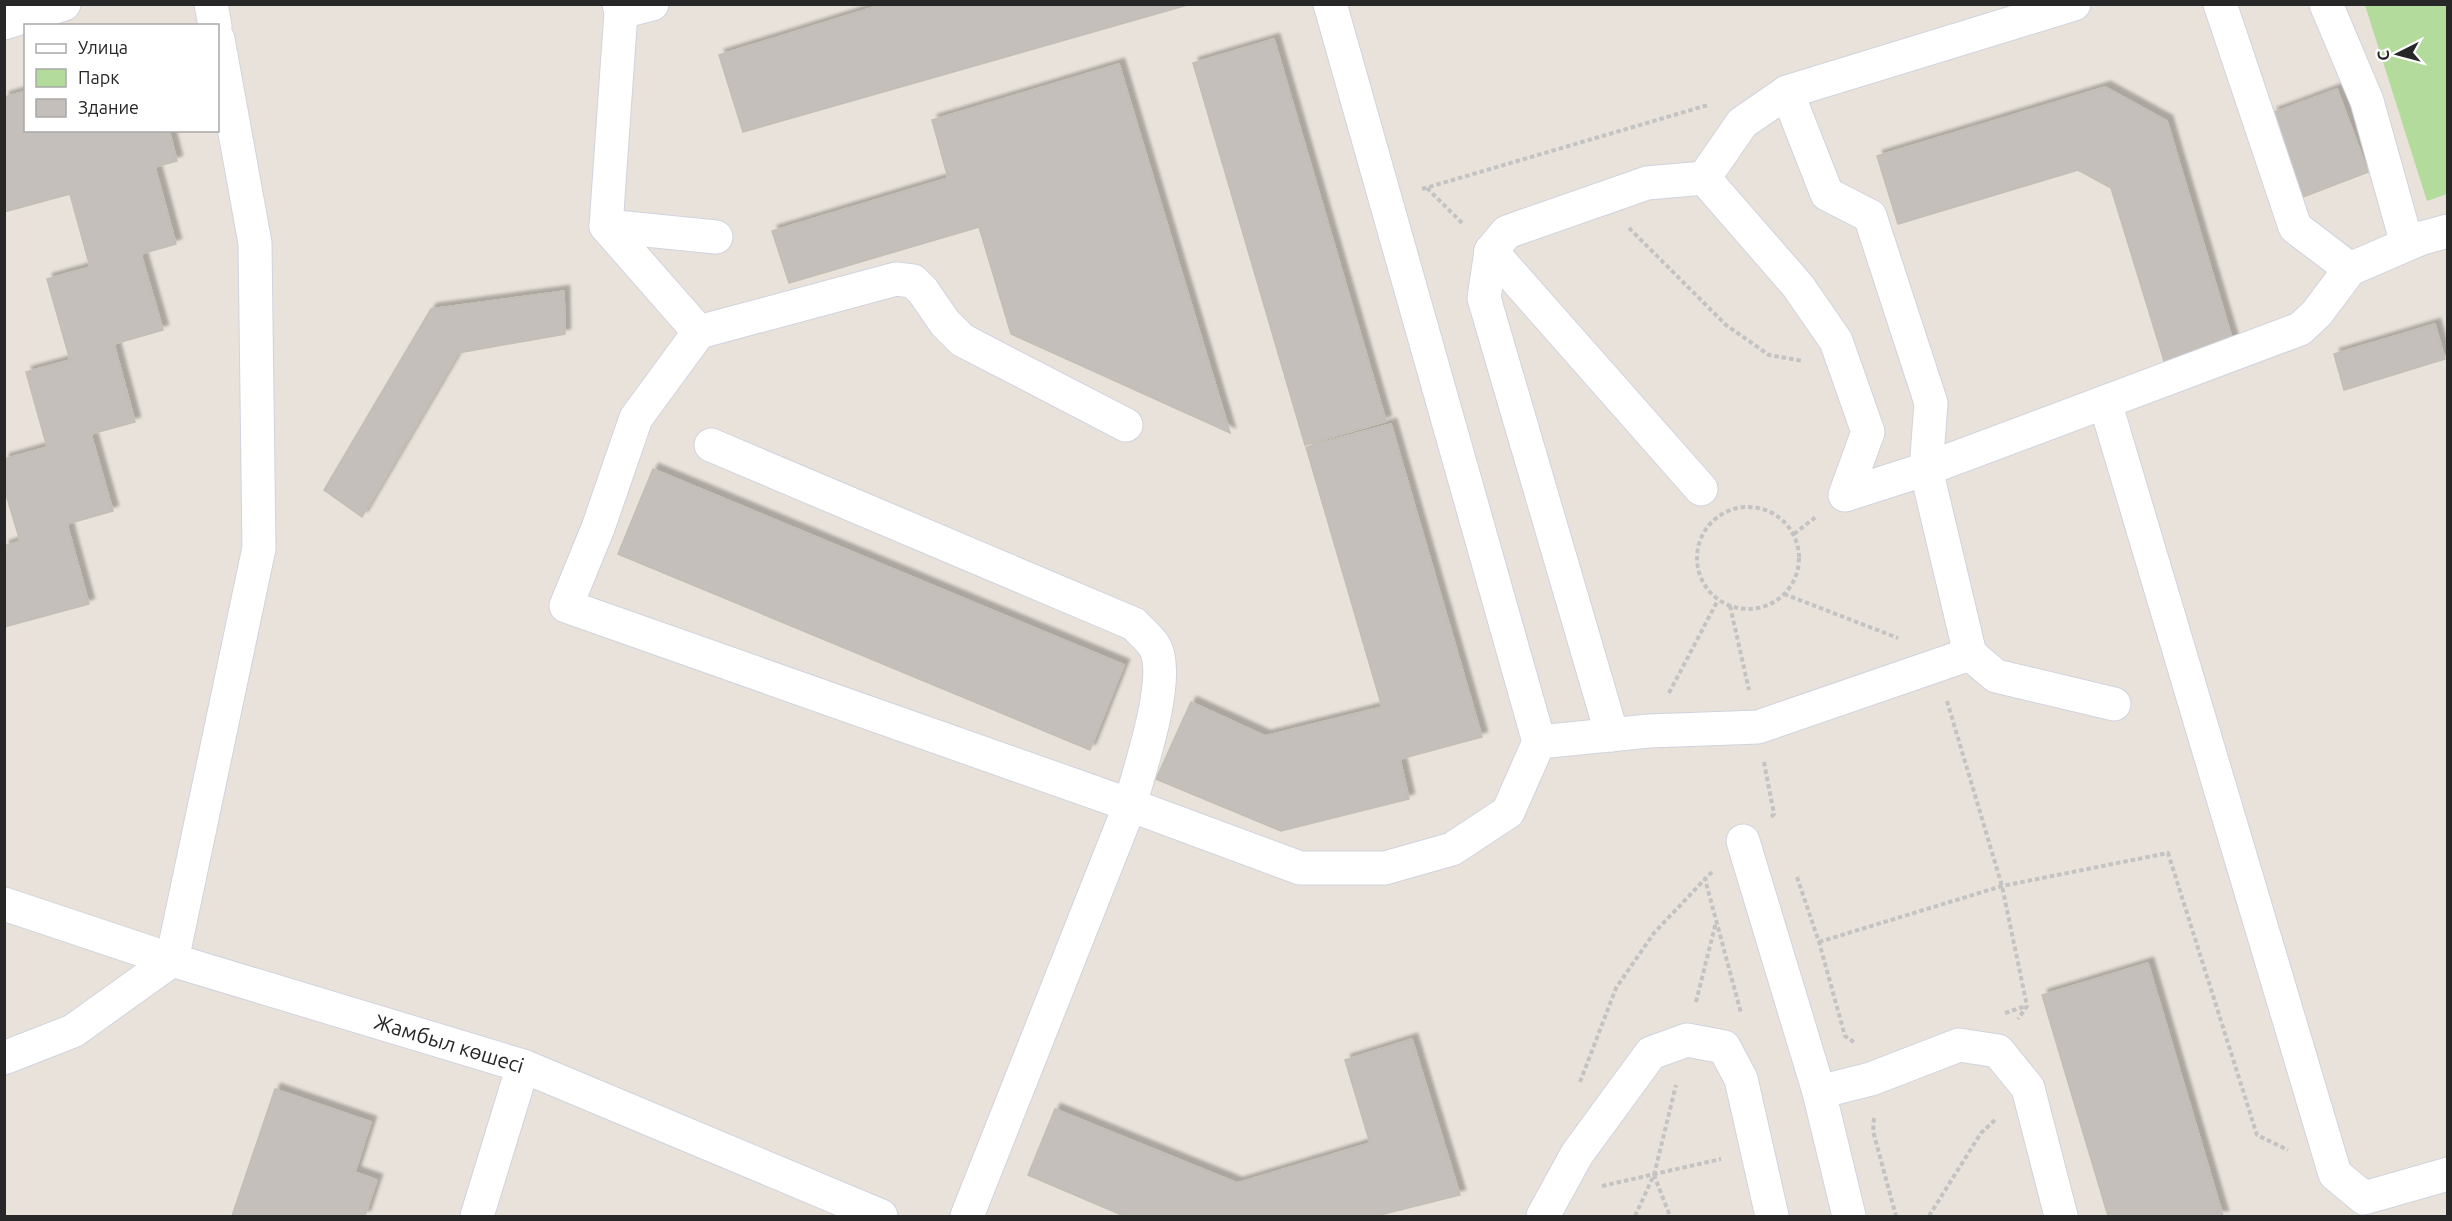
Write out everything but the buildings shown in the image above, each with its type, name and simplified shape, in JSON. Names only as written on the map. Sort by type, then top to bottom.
[{"type":"street","points":[[4,22],[64,4]]},
{"type":"street","points":[[211,4],[215,24]]},
{"type":"street","points":[[1126,425],[962,340],[945,323],[923,291],[913,281],[896,279],[699,332],[636,418],[598,528],[566,606],[1130,805],[1299,868],[1385,868],[1452,849],[1508,812],[1539,742],[1330,4]]},
{"type":"street","points":[[1704,178],[1742,123],[1787,92],[2074,4]]},
{"type":"street","points":[[2220,4],[2295,227],[2349,269]]},
{"type":"street","points":[[2325,4],[2367,101],[2407,244]]},
{"type":"street","points":[[630,7],[606,226],[699,332]]},
{"type":"street","points":[[4,1058],[73,1031],[172,960],[259,548],[255,243],[219,45]]},
{"type":"street","points":[[1787,92],[1827,194],[1870,216],[1931,403],[1926,469],[1970,654],[1996,676],[2114,704]]},
{"type":"street","points":[[1612,735],[1484,298],[1491,251],[1508,232],[1647,183],[1704,178]]},
{"type":"street","points":[[1704,178],[1798,286],[1836,341],[1868,432],[1845,495],[1926,469],[2300,329],[2316,313],[2349,269],[2407,244],[2448,231]]},
{"type":"street","points":[[606,226],[716,237]]},
{"type":"street","points":[[1491,251],[1701,489]]},
{"type":"street","points":[[2105,402],[2335,1174],[2357,1207],[2448,1174]]},
{"type":"street","points":[[711,445],[1134,624],[1155,647],[1160,668],[1154,717],[1130,805],[968,1216]]},
{"type":"street","points":[[1539,742],[1649,731],[1758,727],[1970,654]]},
{"type":"street","points":[[1743,841],[1819,1092],[1849,1216]]},
{"type":"street","name":"Жамбыл көшесі","points":[[4,904],[172,960],[523,1066],[882,1216]]},
{"type":"street","points":[[1549,1206],[1577,1154],[1651,1053],[1687,1040],[1724,1047],[1741,1079],[1772,1216]]},
{"type":"street","points":[[1819,1092],[1871,1079],[1959,1045],[1998,1051],[2028,1088],[2061,1216]]},
{"type":"street","points":[[477,1216],[523,1066]]},
{"type":"path","points":[[1384,200],[1719,101]]},
{"type":"path","points":[[1426,188],[1491,251]]},
{"type":"path","points":[[1602,199],[1638,239],[1726,325],[1768,354],[1845,370]]},
{"type":"path","points":[[1742,507],[1761,508],[1779,518],[1794,534],[1799,555],[1796,576],[1784,594],[1766,606],[1748,609],[1730,606],[1718,600],[1703,583],[1697,565],[1698,545],[1707,526],[1722,513],[1742,507]]},
{"type":"path","points":[[1784,594],[1907,641],[1925,669],[1941,683],[2002,886],[2027,1006],[1998,1051]]},
{"type":"path","points":[[1649,731],[1718,600]]},
{"type":"path","points":[[1774,814],[1778,825]]},
{"type":"path","points":[[1819,942],[2002,886],[2168,853],[2257,1135],[2335,1174]]},
{"type":"path","points":[[1793,868],[1819,942],[1845,1036],[1864,1049]]},
{"type":"path","points":[[1576,1093],[1616,988],[1654,933],[1705,879]]},
{"type":"path","points":[[1635,1216],[1654,1175],[1716,920]]},
{"type":"path","points":[[1995,1017],[2027,1006]]},
{"type":"path","points":[[1929,1216],[1981,1133],[2028,1088]]},
{"type":"path","points":[[1874,1115],[1873,1131],[1896,1216]]},
{"type":"path","points":[[1549,1206],[1654,1175],[1757,1151]]},
{"type":"path","points":[[1654,1175],[1670,1216]]},
{"type":"green space","points":[[2365,5],[2447,5],[2447,194],[2427,201]]}]
